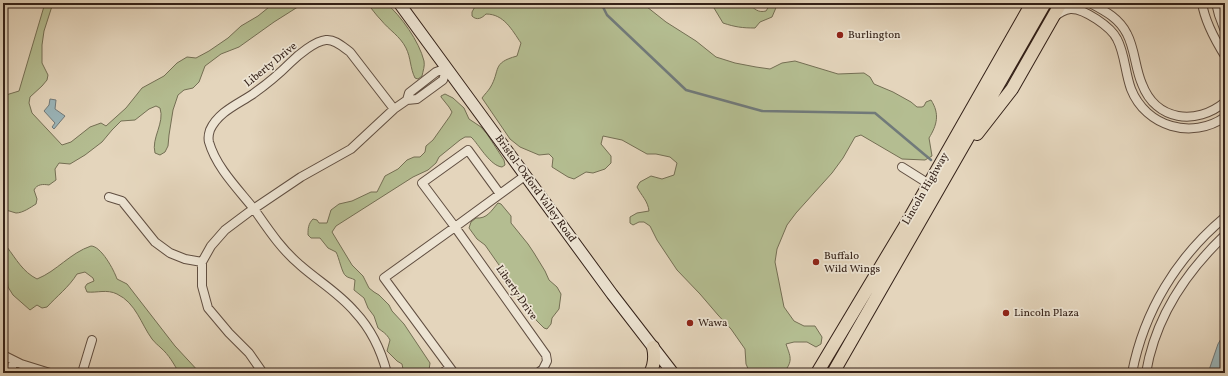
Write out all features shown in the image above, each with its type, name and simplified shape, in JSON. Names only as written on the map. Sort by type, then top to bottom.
[{"type":"main road","name":"Bristol-Oxford Valley Road","points":[[399,3],[612,294],[673,373]]},
{"type":"main road","name":"Lincoln Highway","points":[[833,373],[945,168],[1032,3]]},
{"type":"main road","name":"Lincoln Highway","points":[[817,373],[929,184],[945,168],[1045,3]]},
{"type":"main road","points":[[945,168],[1012,88],[1061,3]]},
{"type":"main road","points":[[650,373],[655,362],[653,346]]},
{"type":"street","points":[[1090,3],[1107,12],[1122,25],[1131,43],[1138,74],[1145,93],[1162,110],[1176,116],[1197,117],[1211,112],[1225,102]]},
{"type":"street","points":[[1202,3],[1213,34],[1225,56]]},
{"type":"street","points":[[1216,3],[1225,31]]},
{"type":"street","points":[[1052,19],[1064,11],[1074,9],[1087,14],[1108,26],[1117,39],[1128,78],[1136,98],[1141,106],[1164,124],[1173,127],[1190,129],[1207,126],[1225,117]]},
{"type":"street","name":"Liberty Drive","points":[[387,373],[374,336],[355,312],[328,286],[299,265],[268,230],[227,176],[214,155],[208,140],[209,132],[215,120],[227,110],[272,80],[293,60],[314,44],[326,40],[334,41],[350,52],[394,109]]},
{"type":"street","points":[[263,373],[249,353],[229,333],[208,308],[202,286],[202,262],[211,246],[225,230],[253,209],[301,178],[351,149],[394,109],[407,100],[418,99],[443,80],[447,68]]},
{"type":"street","name":"Liberty Drive","points":[[500,194],[468,150],[422,183],[546,355],[547,361],[543,369],[538,373]]},
{"type":"street","points":[[902,167],[929,184]]},
{"type":"street","points":[[449,371],[384,278],[526,175]]},
{"type":"street","points":[[109,197],[122,201],[155,242],[170,253],[185,259],[202,262]]},
{"type":"street","points":[[1132,373],[1136,355],[1149,316],[1164,288],[1197,243],[1225,217]]},
{"type":"street","points":[[1146,373],[1164,317],[1176,295],[1195,266],[1225,235]]},
{"type":"street","points":[[82,373],[92,340]]},
{"type":"street","points":[[3,355],[13,361],[50,373]]},
{"type":"street","points":[[11,373],[13,361]]},
{"type":"green space","points":[[45,3],[53,3],[44,31],[42,45],[42,63],[48,75],[47,80],[30,97],[29,103],[32,113],[62,145],[71,142],[90,127],[101,123],[106,126],[126,108],[142,88],[164,76],[177,63],[187,57],[196,58],[209,51],[274,3],[304,3],[239,47],[221,54],[205,66],[199,82],[193,88],[184,90],[178,95],[173,110],[168,146],[165,152],[160,155],[155,153],[154,147],[161,119],[160,108],[156,106],[149,109],[135,120],[121,121],[102,142],[70,164],[59,163],[55,169],[56,180],[49,185],[42,185],[35,188],[34,190],[37,199],[36,204],[24,211],[16,213],[3,210],[3,94],[6,95],[19,91]]},
{"type":"green space","points":[[367,3],[386,3],[409,29],[422,53],[424,61],[422,76],[418,79],[415,78],[413,74],[408,52],[404,44],[387,27]]},
{"type":"green space","points":[[477,3],[642,3],[666,22],[696,41],[716,57],[735,63],[770,69],[782,63],[795,61],[838,74],[864,73],[870,77],[874,84],[893,92],[917,107],[924,106],[926,102],[931,100],[936,110],[936,124],[929,138],[932,156],[925,160],[902,159],[861,135],[855,137],[832,173],[787,225],[777,249],[775,262],[784,307],[794,321],[804,326],[815,326],[822,337],[821,344],[816,347],[807,342],[794,342],[786,344],[790,355],[790,362],[783,373],[750,373],[746,364],[745,349],[731,329],[677,270],[657,240],[650,226],[644,222],[639,222],[633,225],[630,223],[630,217],[637,213],[649,211],[646,201],[637,187],[640,182],[651,176],[662,179],[674,175],[677,163],[670,157],[647,154],[622,140],[603,136],[601,144],[611,156],[611,163],[605,169],[593,173],[586,172],[574,179],[552,167],[553,158],[549,154],[539,155],[520,147],[510,139],[482,98],[490,88],[500,64],[503,61],[517,56],[521,43],[511,28],[498,17],[486,14],[478,19],[474,18],[472,16],[472,12]]},
{"type":"green space","points":[[711,3],[749,3],[756,10],[766,11],[771,3],[778,3],[772,17],[760,22],[755,28],[746,28],[723,23]]},
{"type":"green space","points":[[445,94],[453,98],[464,108],[469,119],[481,127],[487,134],[504,160],[505,165],[502,167],[498,166],[486,156],[471,137],[465,137],[439,157],[436,163],[428,170],[413,177],[336,226],[332,232],[352,265],[363,276],[369,288],[389,305],[392,311],[404,324],[430,363],[427,373],[409,373],[403,369],[402,364],[387,351],[390,340],[386,334],[378,328],[374,316],[368,308],[364,298],[354,290],[355,280],[345,275],[336,252],[328,248],[320,238],[311,238],[308,235],[308,229],[313,219],[317,220],[319,223],[327,223],[331,210],[339,204],[352,201],[371,192],[377,192],[385,176],[398,169],[407,160],[414,157],[420,157],[425,152],[426,146],[433,140],[452,112],[441,97]]},
{"type":"green space","points":[[498,203],[501,204],[511,216],[511,223],[528,244],[549,280],[557,287],[561,294],[559,309],[552,318],[551,324],[547,329],[537,321],[520,301],[514,287],[506,275],[485,245],[477,239],[469,228],[471,222],[476,218],[486,216]]},
{"type":"green space","points":[[91,246],[95,247],[103,254],[117,279],[127,284],[175,346],[200,373],[179,373],[169,357],[152,339],[134,308],[124,298],[106,291],[87,292],[85,287],[87,284],[94,281],[93,278],[85,272],[77,274],[67,287],[47,307],[42,308],[37,305],[30,310],[13,295],[8,287],[7,275],[3,269],[3,247],[7,247],[24,269],[37,279],[44,276],[83,249]]},
{"type":"water","points":[[50,99],[56,100],[55,109],[65,116],[54,129],[52,127],[55,123],[44,111],[49,105]]},
{"type":"water","points":[[1225,332],[1225,373],[1208,373],[1218,344]]},
{"type":"waterway","points":[[601,3],[607,15],[686,90],[762,111],[875,113],[931,160]]},
{"type":"place","name":"Burlington","points":[[840,35]]},
{"type":"place","name":"Buffalo Wild Wings","points":[[816,262]]},
{"type":"place","name":"Lincoln Plaza","points":[[1006,313]]},
{"type":"place","name":"Wawa","points":[[690,323]]}]
